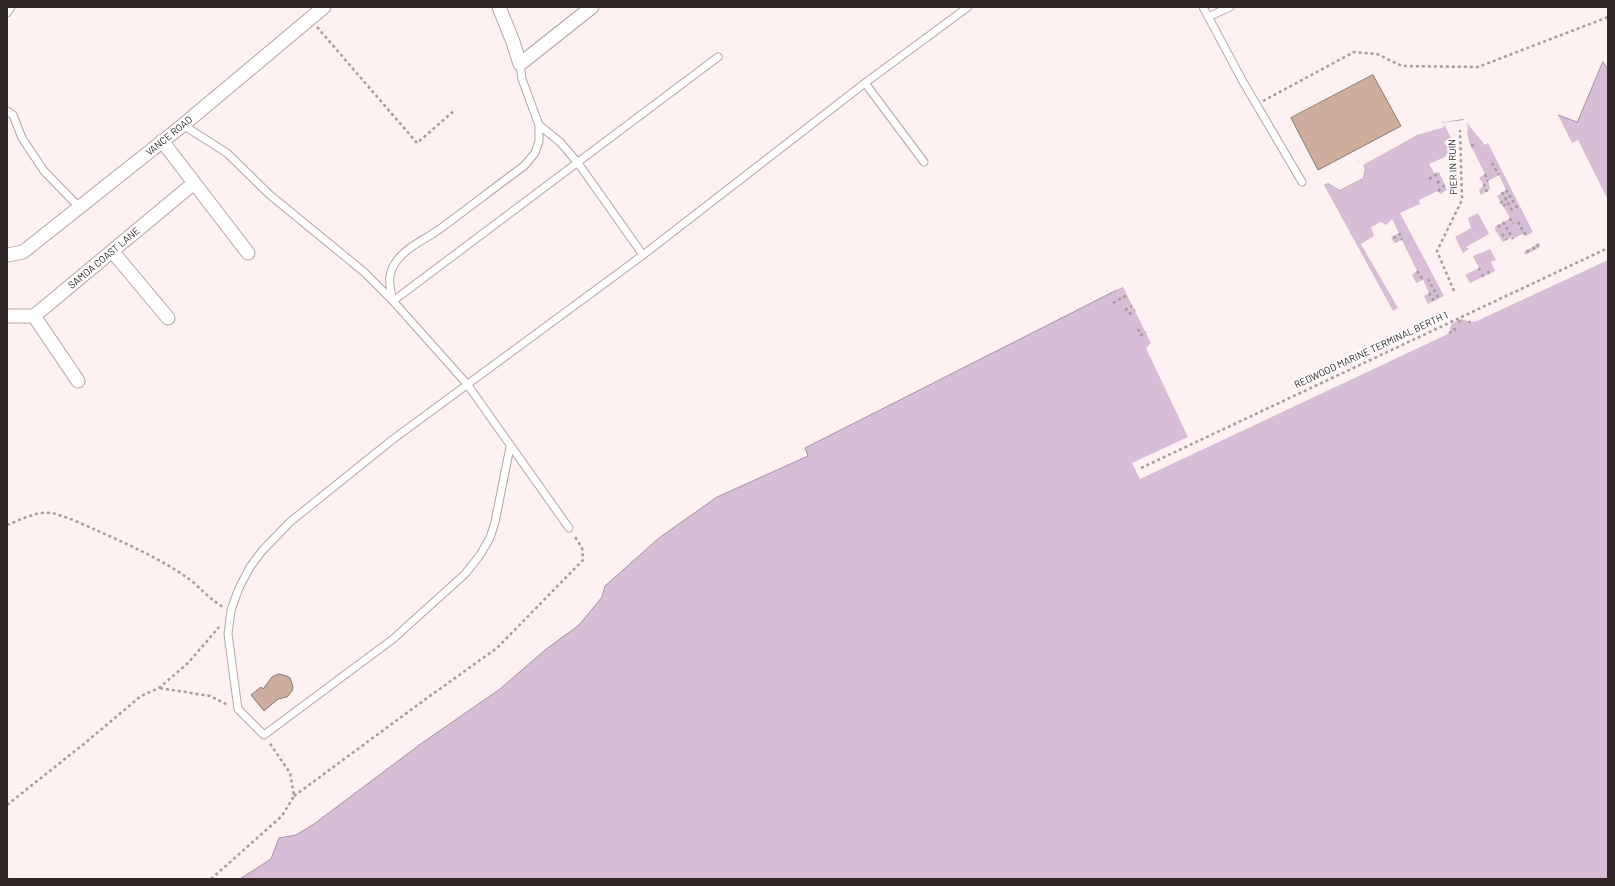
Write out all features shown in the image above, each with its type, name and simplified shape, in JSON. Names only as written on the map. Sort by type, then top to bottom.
[{"type":"street","name":"VANCE ROAD","points":[[7,255],[23,252],[183,125],[324,7]]},
{"type":"street","points":[[499,7],[520,64],[592,7]]},
{"type":"street","points":[[162,141],[248,253]]},
{"type":"street","name":"SAMOA COAST LANE","points":[[34,316],[194,183]]},
{"type":"street","points":[[112,251],[168,318]]},
{"type":"street","points":[[7,316],[34,316],[78,381]]},
{"type":"lane","points":[[7,13],[11,7]]},
{"type":"lane","points":[[510,447],[490,538],[480,556],[465,574],[393,639],[264,735],[238,709],[228,634],[231,610],[239,588],[250,567],[262,551],[290,522],[392,440],[643,255],[865,82],[968,7]]},
{"type":"lane","points":[[1203,7],[1256,104],[1302,182]]},
{"type":"lane","points":[[1208,17],[1230,7]]},
{"type":"lane","points":[[393,301],[718,57]]},
{"type":"lane","points":[[393,301],[390,285],[390,274],[394,265],[403,254],[437,231],[524,166],[535,153],[538,141],[539,125],[522,79],[520,64]]},
{"type":"lane","points":[[865,82],[924,162]]},
{"type":"lane","points":[[7,111],[13,115],[22,138],[44,171],[79,207]]},
{"type":"lane","points":[[183,125],[227,153],[270,195],[364,272],[393,301],[467,384],[510,447],[569,528]]},
{"type":"lane","points":[[539,125],[560,142],[578,163],[643,255]]},
{"type":"path","points":[[1256,104],[1354,52],[1378,54],[1402,66],[1478,67],[1608,17]]},
{"type":"path","points":[[310,19],[417,143],[455,110]]},
{"type":"path","name":"PIER IN RUIN","points":[[1454,291],[1438,251],[1462,200],[1460,130]]},
{"type":"path","points":[[1492,163],[1499,175]]},
{"type":"path","points":[[1429,179],[1439,173]]},
{"type":"path","points":[[1485,174],[1488,181],[1484,185],[1486,192]]},
{"type":"path","points":[[1437,183],[1442,179]]},
{"type":"path","points":[[1438,191],[1445,185]]},
{"type":"path","points":[[1506,190],[1518,209]]},
{"type":"path","points":[[1502,192],[1513,212]]},
{"type":"path","points":[[1500,202],[1506,200]]},
{"type":"path","points":[[1503,206],[1508,203]]},
{"type":"path","points":[[1510,218],[1513,224]]},
{"type":"path","points":[[1503,222],[1513,239]]},
{"type":"path","points":[[1518,222],[1526,236]]},
{"type":"path","points":[[1398,233],[1402,240]]},
{"type":"path","points":[[1502,234],[1507,240]]},
{"type":"path","points":[[1394,236],[1397,242]]},
{"type":"path","points":[[1537,244],[1539,248]]},
{"type":"path","name":"REDWOOD MARINE TERMINAL BERTH 1","points":[[1141,468],[1608,248]]},
{"type":"path","points":[[1418,271],[1423,280]]},
{"type":"path","points":[[1428,279],[1439,299]]},
{"type":"path","points":[[1429,293],[1434,301]]},
{"type":"path","points":[[1113,304],[1127,295]]},
{"type":"path","points":[[1125,310],[1132,306]]},
{"type":"path","points":[[1129,314],[1135,310]]},
{"type":"path","points":[[1450,333],[1454,330],[1452,325]]},
{"type":"path","points":[[1138,329],[1141,335],[1146,332]]},
{"type":"path","points":[[7,525],[30,516],[50,513],[82,524],[132,546],[159,561],[192,582],[213,601],[231,610],[205,645],[188,663],[159,688],[141,696],[7,806]]},
{"type":"path","points":[[211,879],[282,816],[294,796],[497,648],[583,560],[582,548],[569,528]]},
{"type":"path","points":[[159,688],[210,696],[238,709]]},
{"type":"path","points":[[264,735],[290,773],[294,796]]},
{"type":"shaded area","points":[[1603,62],[1608,69],[1608,879],[240,879],[271,859],[279,838],[296,835],[314,824],[422,743],[500,689],[545,650],[579,625],[602,597],[605,586],[659,538],[717,497],[808,456],[805,448],[1328,183],[1340,190],[1363,178],[1365,169],[1358,160],[1437,124],[1460,120],[1558,115],[1577,122]]},
{"type":"pier","points":[[1557,113],[1572,143],[1578,140],[1608,200],[1608,260],[1477,321],[1471,322],[1461,319],[1453,323],[1450,328],[1450,333],[1140,479],[1132,463],[1188,437],[1146,348],[1151,343],[1123,287],[1117,290],[1116,288],[1327,181],[1340,187],[1361,177],[1363,170],[1357,158],[1431,124],[1464,120],[1463,118]],"holes":[[[1466,122],[1485,145],[1488,143],[1533,232],[1526,236],[1524,233],[1503,242],[1495,230],[1495,227],[1510,218],[1497,196],[1506,190],[1499,175],[1488,181],[1490,189],[1481,195],[1479,190],[1484,185],[1479,178],[1485,174],[1469,142],[1467,133],[1468,127]],[[1444,124],[1451,138],[1444,142],[1448,148],[1448,152],[1445,157],[1429,164],[1434,173],[1439,172],[1447,190],[1440,194],[1438,191],[1419,200],[1420,204],[1400,213],[1444,296],[1428,304],[1424,296],[1429,293],[1423,280],[1416,283],[1412,275],[1417,271],[1402,240],[1394,243],[1391,237],[1399,233],[1392,219],[1386,225],[1381,222],[1371,227],[1374,236],[1361,244],[1398,308],[1393,311],[1324,185],[1328,183],[1340,190],[1363,178],[1365,169],[1363,165],[1417,135],[1444,127]],[[1478,213],[1489,234],[1466,247],[1469,249],[1463,253],[1455,237],[1471,228],[1468,218]],[[1539,243],[1540,247],[1525,255],[1524,252]],[[1490,249],[1496,260],[1491,262],[1495,271],[1470,283],[1465,275],[1479,268],[1473,256]]]},
{"type":"building","points":[[1373,75],[1401,126],[1318,170],[1291,118]]},
{"type":"building","points":[[279,674],[290,678],[293,687],[292,691],[287,697],[278,699],[264,711],[251,695],[261,687],[263,689],[272,677]]}]
